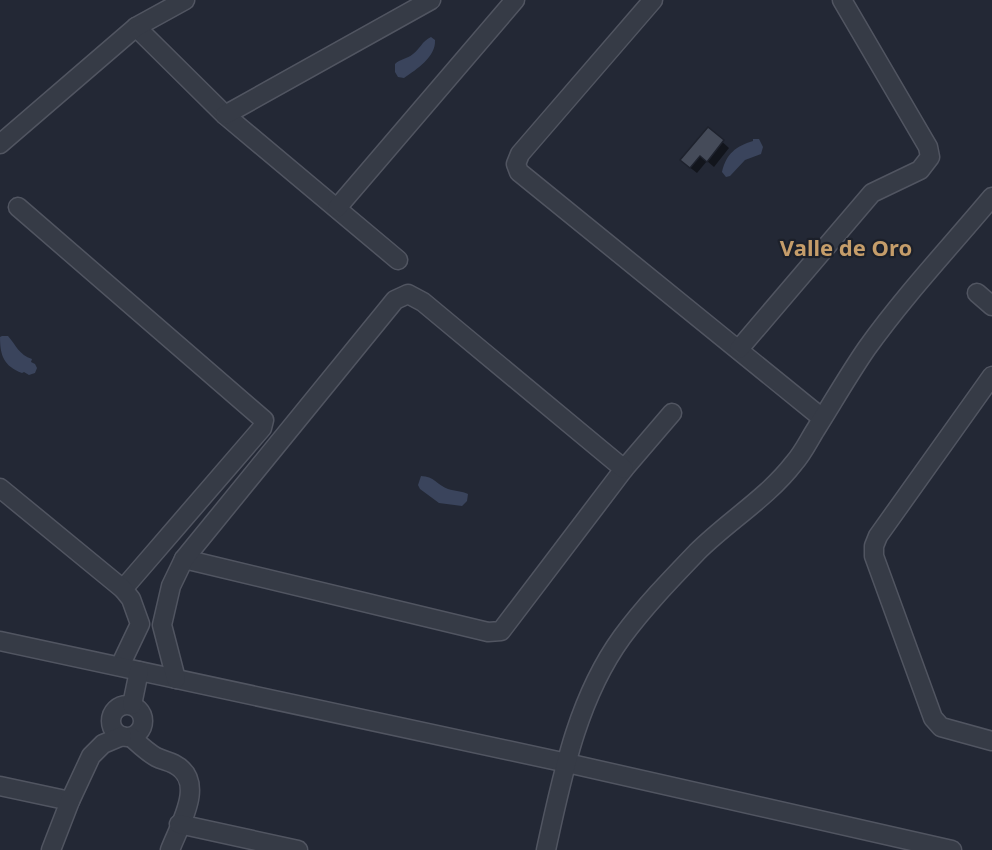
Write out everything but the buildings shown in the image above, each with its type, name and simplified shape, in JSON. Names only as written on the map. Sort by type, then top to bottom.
[{"type":"street","points":[[0,144],[136,27],[185,0]]},
{"type":"street","points":[[225,115],[431,0]]},
{"type":"street","points":[[337,208],[515,0]]},
{"type":"street","points":[[653,0],[520,154],[516,164],[519,172],[822,418]]},
{"type":"street","points":[[739,349],[872,194],[920,170],[930,157],[928,147],[842,0]]},
{"type":"street","points":[[136,27],[225,115],[398,260]]},
{"type":"street","points":[[546,850],[567,763],[583,711],[621,639],[648,605],[698,551],[772,488],[795,462],[868,348],[992,197]]},
{"type":"street","points":[[18,207],[264,420],[262,428],[123,589]]},
{"type":"street","points":[[977,293],[992,306]]},
{"type":"street","points":[[176,679],[162,625],[171,586],[184,559],[395,300],[408,294],[423,302],[624,469]]},
{"type":"street","points":[[992,376],[873,546],[874,555],[933,718],[940,727],[992,741]]},
{"type":"street","points":[[184,559],[488,632],[501,631],[624,469],[672,412]]},
{"type":"street","points":[[0,488],[123,589],[131,599],[140,624],[120,666]]},
{"type":"street","points":[[140,624],[162,625]]},
{"type":"street","points":[[0,640],[567,763],[900,843],[952,850]]},
{"type":"street","points":[[132,705],[139,671]]},
{"type":"street","points":[[51,850],[91,756],[103,744],[126,737],[141,730],[144,724],[142,712],[132,705],[121,706],[112,713],[113,729],[126,737],[157,758],[174,764],[188,775],[192,788],[170,850]]},
{"type":"street","points":[[0,786],[70,801]]},
{"type":"street","points":[[179,824],[298,850]]},
{"type":"water","points":[[431,37],[435,40],[429,57],[420,67],[404,78],[398,77],[395,64],[413,54]]},
{"type":"water","points":[[753,139],[759,139],[763,147],[761,154],[745,160],[730,176],[726,177],[722,172],[729,156],[737,148]]},
{"type":"water","points":[[8,336],[21,352],[32,359],[31,362],[37,368],[35,373],[29,375],[22,373],[7,364],[1,350],[0,337]]},
{"type":"water","points":[[421,476],[429,477],[448,489],[468,494],[467,501],[462,506],[439,503],[420,489],[418,485]]},
{"type":"district","name":"Valle de Oro","points":[[846,248]]}]
